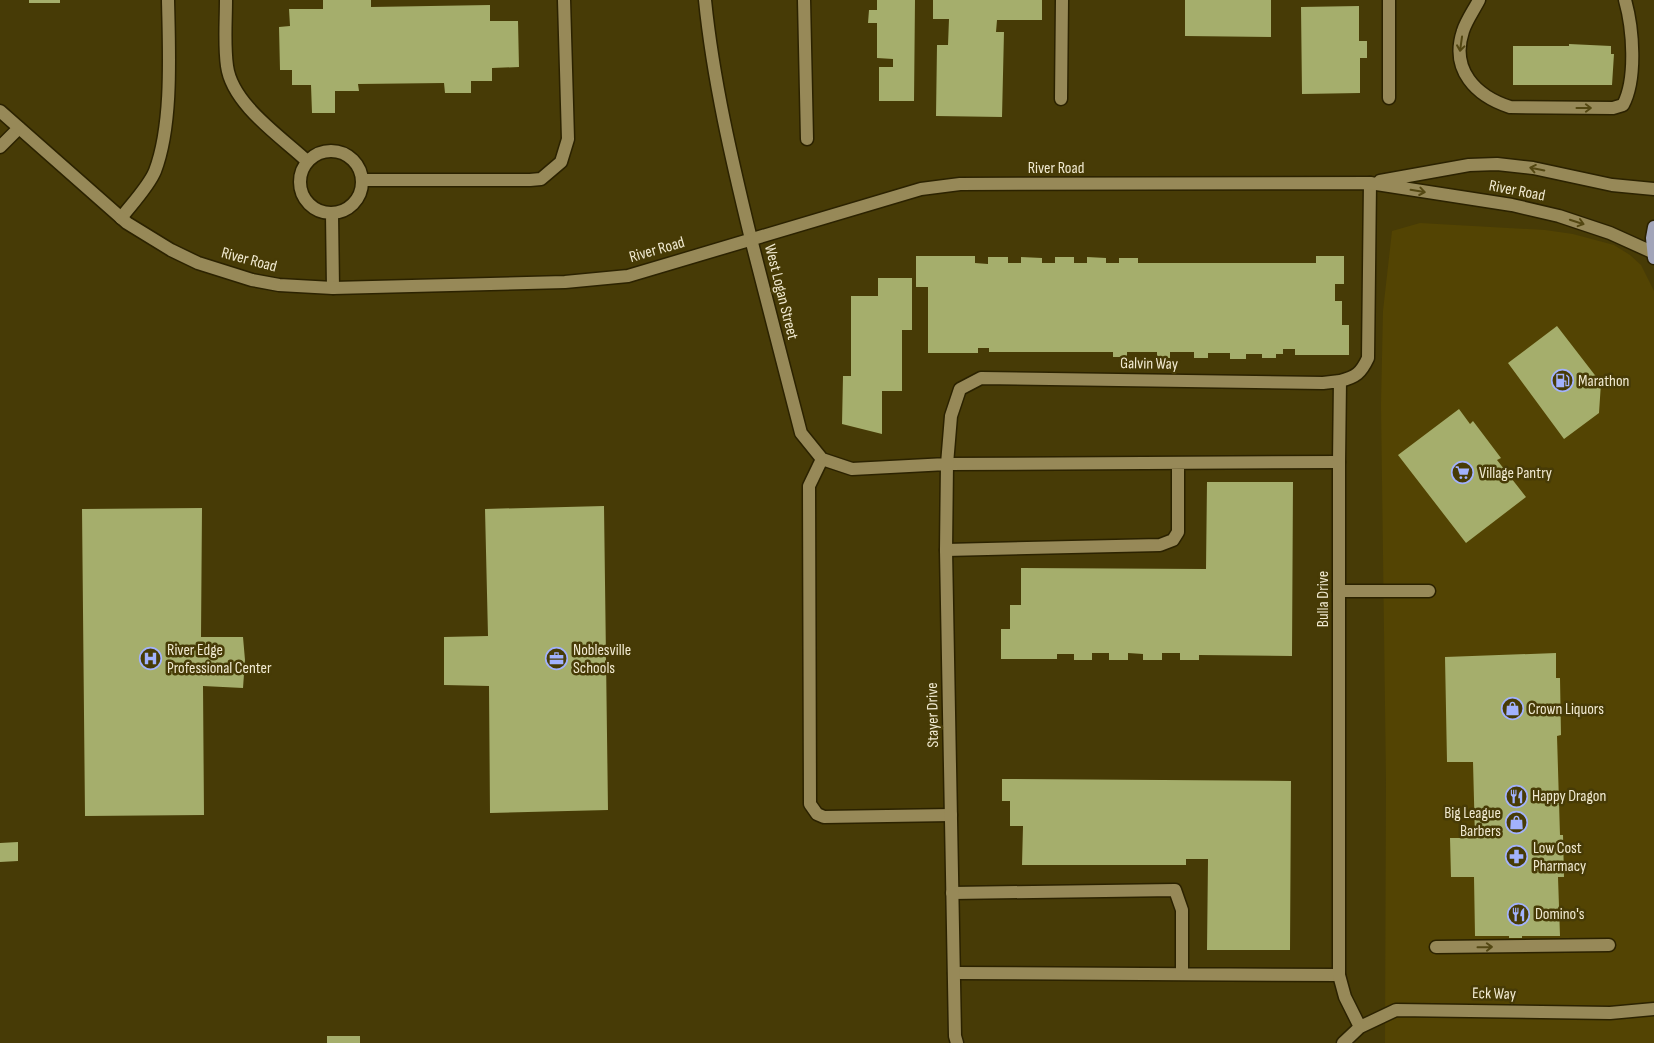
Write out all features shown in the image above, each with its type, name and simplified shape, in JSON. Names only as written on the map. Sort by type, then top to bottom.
[{"type":"main road","points":[[1653,255],[1652,238],[1654,227]]},
{"type":"street","points":[[121,218],[155,173],[162,146],[169,81],[168,0]]},
{"type":"street","points":[[226,0],[226,65],[230,78],[245,104],[307,161]]},
{"type":"street","points":[[362,180],[530,180],[541,179],[551,172],[560,162],[568,139],[564,0]]},
{"type":"street","name":"West Logan Street","points":[[705,0],[708,29],[733,163],[751,239],[801,433],[822,459]]},
{"type":"street","points":[[804,0],[807,138]]},
{"type":"street","points":[[1061,98],[1062,0]]},
{"type":"street","points":[[1389,0],[1389,98]]},
{"type":"street","points":[[1479,0],[1463,31],[1460,52],[1468,81],[1481,94],[1494,102],[1510,107],[1604,108],[1623,105],[1630,92],[1632,22],[1625,0]]},
{"type":"street","name":"River Road","points":[[0,111],[121,218],[171,250],[198,262],[252,280],[279,285],[333,288],[565,282],[628,276],[921,190],[960,184],[1370,183],[1512,205],[1559,216],[1610,233],[1653,255]]},
{"type":"street","points":[[0,147],[19,128]]},
{"type":"street","points":[[326,151],[337,151],[355,162],[360,170],[362,180],[358,199],[351,207],[332,214],[313,208],[301,192],[302,170],[307,161],[316,154],[326,151]]},
{"type":"street","name":"River Road","points":[[1370,183],[1469,165],[1497,164],[1533,168],[1612,185],[1654,189]]},
{"type":"street","points":[[1340,381],[1354,378],[1362,370],[1368,358],[1370,183]]},
{"type":"street","points":[[332,214],[333,288]]},
{"type":"street","name":"Galvin Way","points":[[960,389],[981,378],[1323,383],[1340,381]]},
{"type":"street","name":"Bulla Drive","points":[[1340,381],[1339,975],[1345,997],[1360,1027]]},
{"type":"street","name":"Stayer Drive","points":[[957,1043],[955,1036],[946,550],[947,464],[951,416],[960,389]]},
{"type":"street","points":[[951,815],[824,817],[817,814],[810,804],[809,486],[822,459],[852,469],[947,464],[1339,462]]},
{"type":"street","points":[[946,550],[1160,545],[1173,540],[1178,532],[1178,463]]},
{"type":"street","points":[[1339,591],[1429,591]]},
{"type":"street","points":[[952,893],[1175,890],[1182,910],[1182,974]]},
{"type":"street","points":[[1436,947],[1609,945]]},
{"type":"street","points":[[954,973],[1339,975]]},
{"type":"street","name":"Eck Way","points":[[1343,1043],[1360,1027],[1396,1010],[1610,1013],[1654,1009]]},
{"type":"shaded area","points":[[1420,223],[1545,230],[1573,234],[1614,245],[1641,265],[1654,291],[1654,1043],[1385,1043],[1386,781],[1381,404],[1383,311],[1392,231]]},
{"type":"building","points":[[29,0],[60,0],[60,3],[29,3]]},
{"type":"building","points":[[323,0],[371,0],[371,7],[490,5],[490,21],[518,21],[519,67],[492,68],[492,81],[471,81],[471,93],[445,93],[444,83],[358,84],[359,91],[335,91],[335,113],[312,113],[311,85],[292,85],[292,70],[280,70],[279,27],[290,26],[289,9],[323,9]]},
{"type":"building","points":[[877,0],[915,0],[914,101],[879,101],[879,67],[893,67],[893,59],[877,58],[877,23],[868,23],[869,10],[877,10]]},
{"type":"building","points":[[933,0],[1042,0],[1042,20],[997,20],[996,32],[1004,32],[1002,117],[936,116],[937,45],[948,45],[949,19],[933,19]]},
{"type":"building","points":[[1185,0],[1271,0],[1271,37],[1185,36]]},
{"type":"building","points":[[1359,6],[1359,41],[1367,41],[1367,58],[1360,58],[1360,93],[1302,94],[1301,7]]},
{"type":"building","points":[[1569,44],[1611,46],[1611,54],[1614,54],[1612,85],[1513,85],[1513,46],[1569,46]]},
{"type":"building","points":[[916,256],[975,256],[975,263],[988,264],[988,257],[1008,257],[1008,263],[1021,263],[1021,257],[1042,258],[1042,263],[1055,263],[1055,257],[1074,257],[1074,263],[1087,263],[1087,257],[1106,258],[1106,263],[1119,263],[1119,258],[1138,258],[1138,263],[1316,263],[1316,256],[1344,256],[1344,284],[1335,284],[1335,301],[1342,301],[1342,325],[1349,325],[1349,355],[1295,355],[1295,349],[1283,349],[1283,354],[1276,354],[1276,358],[1262,358],[1262,354],[1246,354],[1246,359],[1230,359],[1230,353],[1208,353],[1208,358],[1194,358],[1194,352],[1170,352],[1170,358],[1157,358],[1157,352],[1127,352],[1127,357],[1113,357],[1113,352],[989,352],[989,348],[978,348],[978,353],[928,353],[928,287],[916,287]]},
{"type":"building","points":[[878,278],[912,278],[912,330],[902,330],[902,391],[882,391],[882,434],[842,424],[843,376],[851,376],[851,296],[878,296]]},
{"type":"building","points":[[1557,326],[1601,383],[1599,413],[1564,439],[1508,363]]},
{"type":"building","points":[[1459,409],[1470,424],[1473,421],[1501,458],[1497,460],[1526,497],[1466,543],[1398,455]]},
{"type":"building","points":[[1207,482],[1293,482],[1292,656],[1199,655],[1199,660],[1180,660],[1180,653],[1162,653],[1162,660],[1143,660],[1143,654],[1128,653],[1128,660],[1109,660],[1109,653],[1092,653],[1092,660],[1074,660],[1074,654],[1057,654],[1057,659],[1001,659],[1001,629],[1010,629],[1010,605],[1021,605],[1021,568],[1206,569]]},
{"type":"building","points":[[604,506],[608,810],[490,813],[489,686],[444,685],[444,637],[488,636],[485,509]]},
{"type":"building","points":[[202,508],[201,637],[243,637],[245,660],[243,688],[203,686],[204,815],[85,816],[82,509]]},
{"type":"building","points":[[1556,653],[1556,678],[1560,678],[1561,735],[1557,736],[1560,835],[1563,835],[1564,877],[1558,877],[1560,936],[1509,938],[1509,936],[1475,936],[1474,877],[1451,877],[1450,838],[1475,838],[1473,762],[1447,762],[1445,657]]},
{"type":"building","points":[[1002,779],[1291,781],[1290,950],[1207,950],[1208,859],[1186,859],[1186,865],[1022,865],[1023,826],[1010,826],[1010,801],[1002,801]]},
{"type":"building","points":[[18,842],[18,861],[0,862],[0,843]]},
{"type":"building","points":[[327,1036],[360,1036],[360,1043],[327,1043]]},
{"type":"place","name":"Marathon","points":[[1562,381]]},
{"type":"place","name":"Village Pantry","points":[[1463,473]]},
{"type":"place","name":"River Edge Professional Center","points":[[151,659]]},
{"type":"place","name":"Noblesville Schools","points":[[557,659]]},
{"type":"place","name":"Crown Liquors","points":[[1512,709]]},
{"type":"place","name":"Happy Dragon","points":[[1516,796]]},
{"type":"place","name":"Big League Barbers","points":[[1517,822]]},
{"type":"place","name":"Low Cost Pharmacy","points":[[1517,857]]},
{"type":"place","name":"Domino's","points":[[1519,914]]}]
